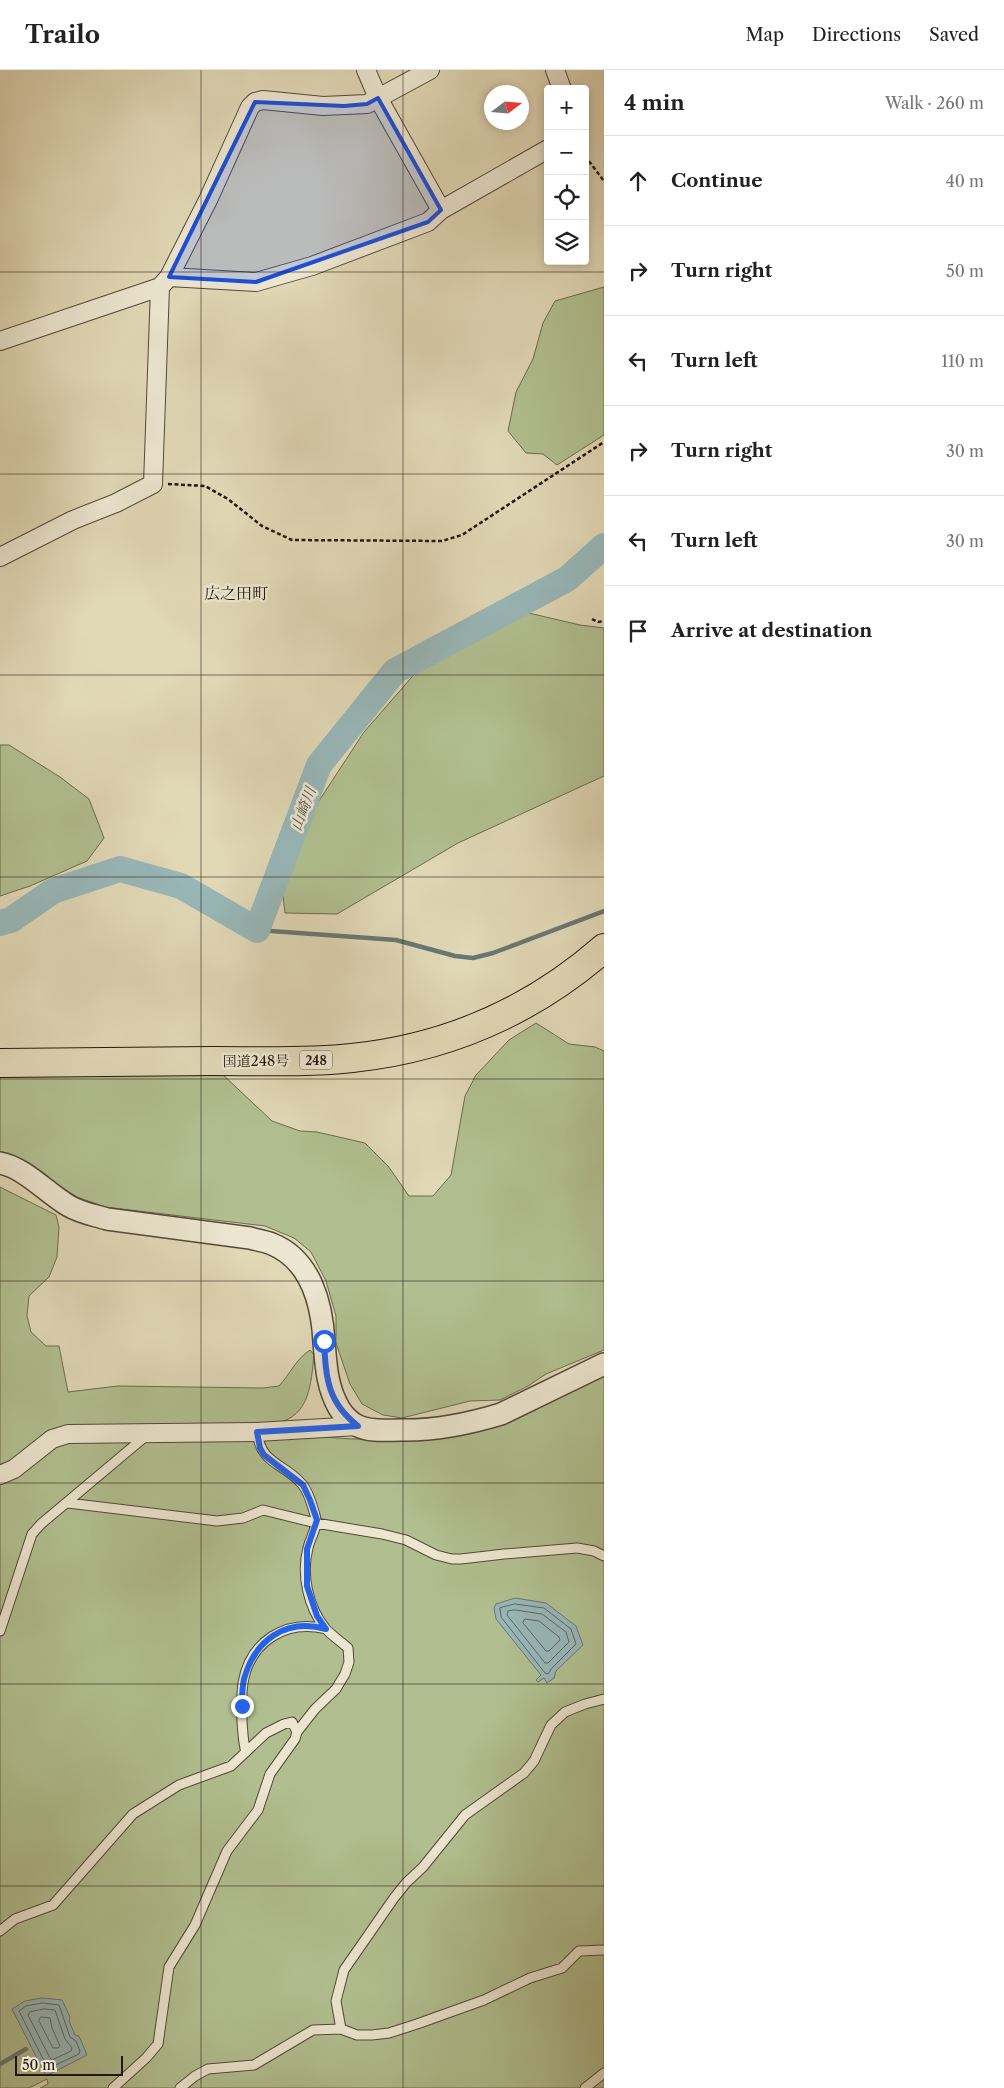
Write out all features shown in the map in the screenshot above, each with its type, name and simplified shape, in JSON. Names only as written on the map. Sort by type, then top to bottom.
[{"type":"highway","name":"国道248号","points":[[0,1063],[318,1060],[388,1053],[450,1037],[479,1027],[534,1000],[582,967],[604,948]]},
{"type":"street","points":[[366,70],[378,98],[440,210]]},
{"type":"street","points":[[0,557],[73,520],[116,503],[153,484],[164,282],[208,200],[250,107],[255,102],[263,100],[344,106],[367,104],[430,70]]},
{"type":"street","points":[[555,70],[561,85]]},
{"type":"street","points":[[0,341],[164,282],[256,282],[312,266],[428,222],[440,210],[544,151]]},
{"type":"street","points":[[0,1164],[16,1169],[70,1207],[85,1213],[106,1219],[250,1238],[272,1244],[291,1256],[309,1278],[317,1296],[322,1318],[326,1367],[333,1398],[343,1415],[358,1426]]},
{"type":"street","points":[[0,1475],[14,1469],[52,1439],[68,1434],[257,1432],[358,1426],[377,1430],[411,1430],[463,1424],[500,1414],[604,1364]]},
{"type":"lane","points":[[113,2088],[146,2058],[158,2044],[169,1967],[195,1925],[227,1850],[254,1817],[270,1774],[295,1739],[297,1732],[315,1709],[336,1689],[345,1674],[348,1662],[348,1648],[326,1629],[317,1616],[307,1586],[307,1549],[316,1523],[303,1485],[264,1455],[260,1448],[257,1432]]},
{"type":"lane","points":[[0,1631],[32,1534],[41,1524],[149,1433]]},
{"type":"lane","points":[[68,1503],[217,1521],[243,1518],[263,1510],[316,1523],[398,1538],[436,1555],[461,1559],[577,1548],[594,1551],[604,1556]]},
{"type":"lane","points":[[246,1752],[242,1706],[243,1682],[250,1662],[263,1642],[283,1629],[312,1625],[326,1629]]},
{"type":"lane","points":[[341,2029],[336,2001],[344,1970],[394,1898],[423,1867],[465,1815],[488,1800],[529,1767],[534,1761],[551,1725],[565,1712],[604,1699]]},
{"type":"lane","points":[[0,1931],[15,1919],[44,1910],[52,1905],[133,1814],[179,1785],[231,1766],[266,1733],[288,1722],[294,1724],[297,1732]]},
{"type":"lane","points":[[180,2088],[195,2076],[208,2069],[254,2065],[307,2032],[321,2029],[341,2029],[357,2035],[389,2033],[466,2007],[530,1978],[562,1968],[579,1951],[604,1950]]},
{"type":"lane","points":[[585,2088],[604,2073]]},
{"type":"path","points":[[589,161],[604,181]]},
{"type":"path","points":[[153,484],[205,486],[228,500],[262,526],[292,540],[442,541],[462,535],[604,442]]},
{"type":"path","points":[[592,619],[598,622],[604,621]]},
{"type":"highlighted area","points":[[378,98],[441,210],[428,222],[256,282],[169,277],[255,102],[344,106],[367,104]]},
{"type":"green space","points":[[604,287],[604,435],[557,465],[543,454],[526,453],[508,431],[516,392],[533,359],[543,323],[555,301]]},
{"type":"green space","points":[[499,606],[580,625],[604,628],[604,776],[458,843],[337,914],[285,913],[279,862],[364,732],[418,670]]},
{"type":"green space","points":[[0,745],[9,745],[60,777],[89,799],[104,838],[87,861],[30,886],[0,896]]},
{"type":"green space","points":[[536,1023],[569,1044],[595,1047],[604,1051],[604,1350],[546,1374],[528,1386],[500,1400],[470,1401],[402,1418],[383,1415],[362,1404],[350,1384],[336,1343],[336,1316],[326,1281],[311,1252],[294,1238],[265,1226],[105,1207],[77,1197],[30,1167],[0,1156],[0,1076],[221,1073],[272,1121],[300,1131],[317,1132],[365,1143],[388,1166],[409,1196],[433,1196],[451,1175],[465,1096],[476,1075],[509,1040]]},
{"type":"green space","points":[[0,1187],[56,1215],[59,1227],[57,1257],[49,1277],[29,1296],[27,1316],[31,1332],[46,1346],[59,1346],[68,1392],[118,1386],[263,1388],[279,1386],[297,1362],[310,1350],[314,1355],[312,1376],[307,1397],[302,1406],[288,1419],[277,1423],[68,1429],[0,1470]]},
{"type":"green space","points":[[604,1375],[604,2088],[40,2088],[48,2084],[47,2079],[29,2088],[0,2088],[0,1480],[65,1438],[278,1434],[353,1439],[407,1438]]},
{"type":"water","points":[[515,1598],[546,1603],[576,1626],[583,1645],[556,1671],[554,1678],[547,1683],[544,1678],[538,1682],[536,1680],[541,1675],[496,1619],[494,1608],[496,1604]]},
{"type":"water","points":[[42,1998],[62,2000],[70,2017],[69,2021],[75,2035],[79,2036],[87,2055],[46,2076],[12,2009],[25,2001]]},
{"type":"waterway","name":"山崎川","points":[[0,923],[11,920],[53,891],[120,869],[181,886],[257,930],[319,765],[395,671],[567,579],[604,546]]},
{"type":"waterway","points":[[257,930],[396,940],[455,956],[473,958],[493,953],[604,911]]},
{"type":"waterway","points":[[0,2064],[26,2049]]},
{"type":"district","name":"広之田町","points":[[236,593]]},
{"type":"route","points":[[242,1706],[243,1682],[250,1662],[263,1642],[283,1629],[312,1625],[326,1629],[317,1616],[307,1586],[307,1549],[317,1520],[310,1500],[303,1485],[295,1477],[264,1455],[258,1442],[257,1432],[279,1429],[358,1426],[343,1415],[333,1398],[328,1382],[324,1341]]}]
